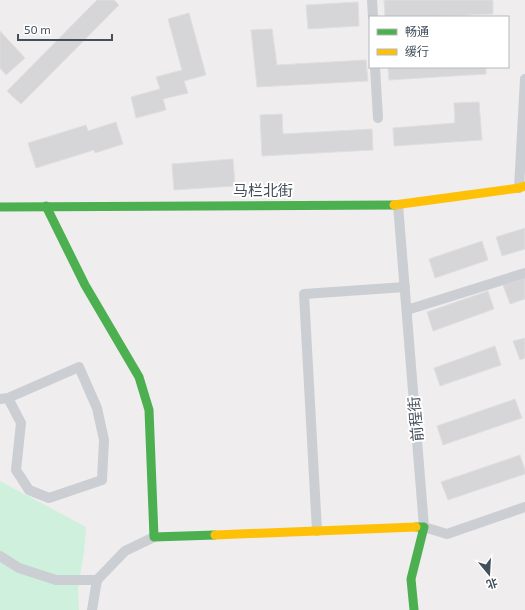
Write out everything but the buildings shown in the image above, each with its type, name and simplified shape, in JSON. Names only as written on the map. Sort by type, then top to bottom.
[{"type":"street","points":[[372,0],[373,16]]},
{"type":"street","points":[[375,68],[378,118]]},
{"type":"street","points":[[522,187],[525,79]]},
{"type":"street","name":"马栏北街","points":[[0,206],[398,205],[522,187]]},
{"type":"street","name":"前程街","points":[[398,205],[424,526]]},
{"type":"street","points":[[46,206],[85,285],[139,377],[149,410],[154,538]]},
{"type":"street","points":[[407,310],[525,273]]},
{"type":"street","points":[[317,531],[304,294],[405,287]]},
{"type":"street","points":[[79,367],[97,408],[104,440],[102,480],[49,498],[29,490],[16,470],[21,423],[4,399],[79,367]]},
{"type":"street","points":[[92,610],[97,580],[125,551],[154,538],[424,526],[447,534],[525,507]]},
{"type":"street","points":[[414,610],[411,578],[424,526]]},
{"type":"street","points":[[0,556],[19,568],[56,580],[97,580]]},
{"type":"green space","points":[[0,481],[86,527],[84,552],[78,588],[79,610],[0,610]]},
{"type":"traffic: fast","points":[[0,207],[394,205]]},
{"type":"traffic: fast","points":[[46,206],[85,285],[139,377],[149,410],[154,537],[215,535]]},
{"type":"traffic: fast","points":[[414,610],[411,579],[424,527],[416,527]]},
{"type":"traffic: slow","points":[[394,205],[525,186]]},
{"type":"traffic: slow","points":[[215,535],[416,527]]}]
